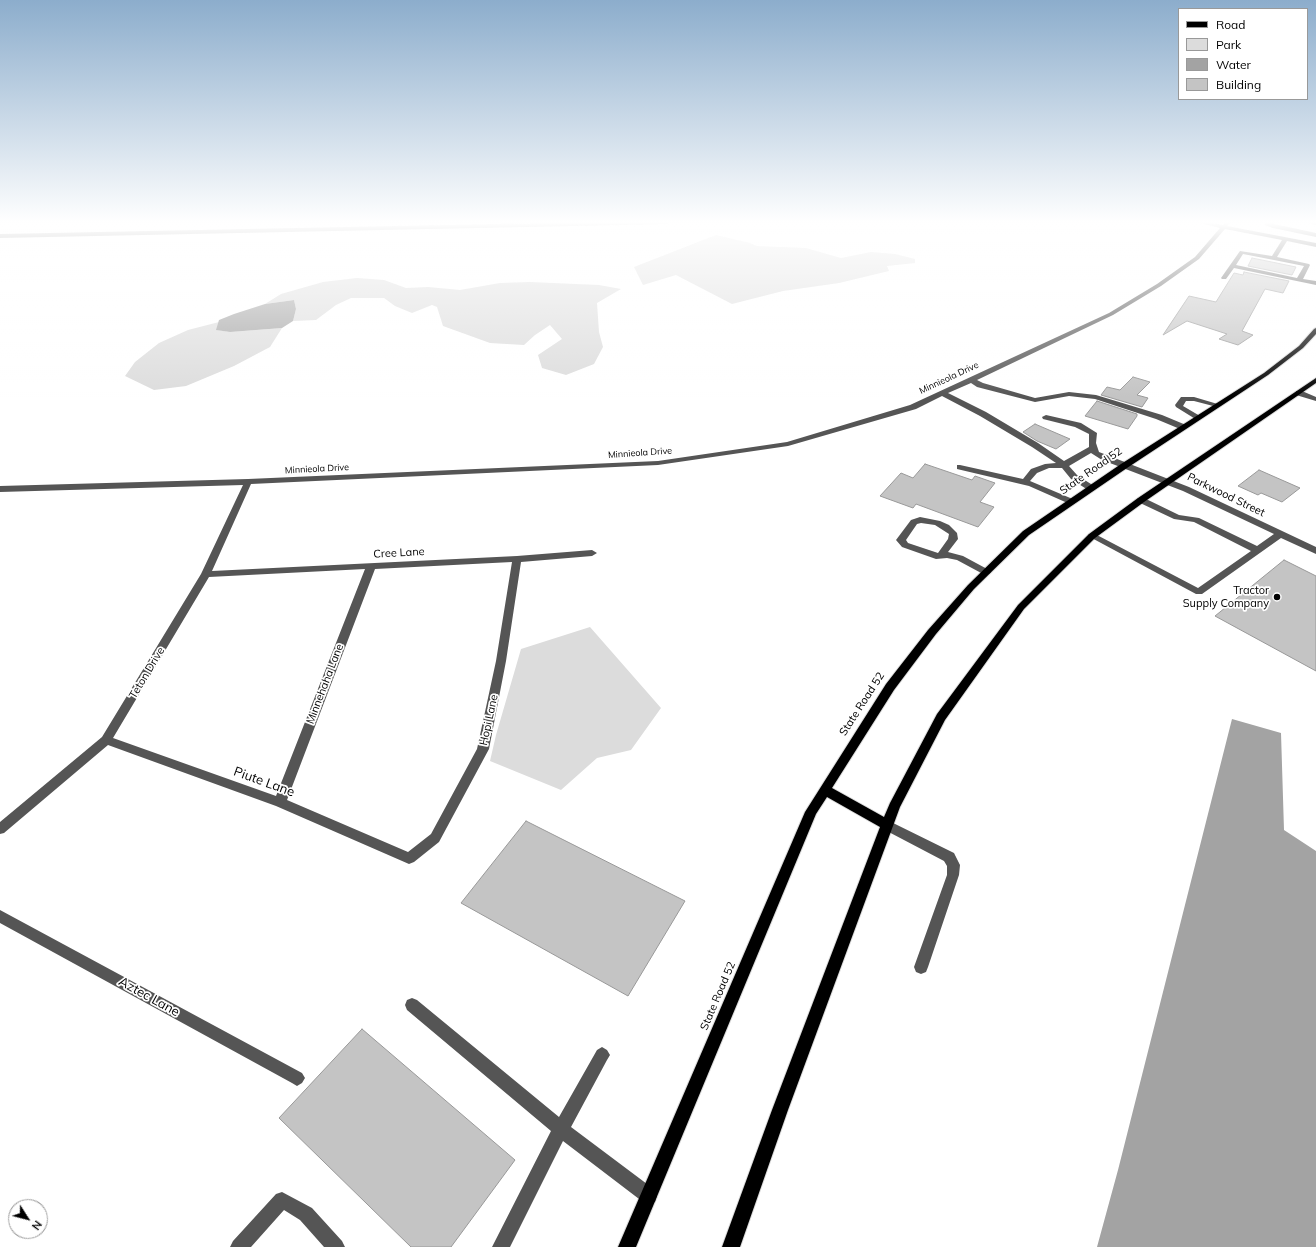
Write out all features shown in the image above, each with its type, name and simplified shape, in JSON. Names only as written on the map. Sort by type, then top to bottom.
[{"type":"main road","name":"State Road 52","points":[[628,1247],[811,812],[890,687],[932,632],[971,587],[1026,533],[1124,466],[1266,374],[1302,347],[1316,330]]},
{"type":"main road","points":[[731,1247],[780,1110],[894,807],[941,717],[1021,608],[1092,536],[1141,500],[1316,380]]},
{"type":"main road","points":[[825,790],[887,825]]},
{"type":"street","name":"Minnieola Drive","points":[[0,488],[248,482],[658,463],[788,444],[912,407],[1110,314],[1167,280]]},
{"type":"street","points":[[1300,280],[1316,283]]},
{"type":"street","points":[[970,379],[980,385],[1035,400],[1069,394],[1096,397],[1159,417],[1183,427]]},
{"type":"street","points":[[941,393],[983,414],[1035,445],[1064,465],[1074,477],[1092,488]]},
{"type":"street","points":[[1299,393],[1316,399]]},
{"type":"street","points":[[1197,418],[1183,410],[1179,404],[1184,400],[1194,399],[1217,406]]},
{"type":"street","points":[[1026,482],[1034,471],[1048,466],[1064,465],[1094,448],[1093,433],[1078,425],[1046,417]]},
{"type":"street","name":"Parkwood Street","points":[[1094,448],[1095,453],[1124,466],[1169,482],[1316,551]]},
{"type":"street","points":[[960,467],[1026,482],[1046,489],[1072,502]]},
{"type":"street","name":"Teton Drive","points":[[0,829],[106,740],[206,574],[248,482]]},
{"type":"street","points":[[1141,500],[1177,518],[1196,520],[1257,550]]},
{"type":"street","points":[[941,555],[953,539],[953,532],[937,523],[920,520],[914,522],[902,540],[902,543],[930,554],[960,558],[986,572]]},
{"type":"street","points":[[1092,536],[1199,592],[1280,534]]},
{"type":"street","name":"Cree Lane","points":[[206,574],[517,559],[592,553]]},
{"type":"street","name":"Hopi Lane","points":[[409,858],[434,838],[483,749],[501,661],[517,559]]},
{"type":"street","name":"Minnehaha Lane","points":[[280,802],[371,566]]},
{"type":"street","name":"Piute Lane","points":[[106,740],[280,802],[409,858]]},
{"type":"street","points":[[887,825],[949,858],[954,865],[953,875],[921,967]]},
{"type":"street","name":"Aztec Lane","points":[[0,916],[297,1078]]},
{"type":"street","points":[[412,1005],[561,1129],[649,1196]]},
{"type":"street","points":[[501,1247],[561,1129],[602,1055]]},
{"type":"street","points":[[239,1247],[282,1200],[306,1214],[336,1247]]},
{"type":"green space","points":[[338,280],[385,280],[406,288],[428,287],[460,290],[500,283],[530,282],[599,285],[621,289],[597,303],[599,332],[603,347],[594,364],[566,375],[542,368],[538,355],[562,339],[550,325],[535,335],[524,345],[490,343],[443,326],[437,307],[432,305],[412,313],[395,306],[384,298],[351,298],[336,305],[316,320],[293,321],[296,309],[294,300],[265,304],[281,294],[323,282]]},
{"type":"green space","points":[[641,280],[659,280],[643,285]]},
{"type":"green space","points":[[686,280],[851,280],[783,291],[732,304]]},
{"type":"green space","points":[[219,322],[217,330],[230,332],[282,328],[270,347],[234,366],[186,386],[154,390],[125,376],[135,362],[159,343],[188,330]]},
{"type":"green space","points":[[590,627],[661,708],[631,750],[597,758],[561,790],[490,761],[521,649]]},
{"type":"water","points":[[294,300],[296,309],[293,321],[282,328],[230,332],[216,330],[219,320],[234,314],[265,304]]},
{"type":"water","points":[[1232,719],[1281,733],[1284,830],[1316,851],[1316,1247],[1097,1247],[1118,1170]]},
{"type":"building","points":[[1230,280],[1289,281],[1283,293],[1265,289],[1242,331],[1253,335],[1238,345],[1219,339],[1227,334],[1187,321],[1163,335],[1189,296],[1216,302]]},
{"type":"building","points":[[1133,377],[1150,382],[1137,395],[1148,398],[1142,407],[1101,395],[1107,387],[1120,390]]},
{"type":"building","points":[[1097,401],[1137,414],[1137,416],[1128,429],[1085,416]]},
{"type":"building","points":[[1035,424],[1070,439],[1056,449],[1037,441],[1023,432]]},
{"type":"building","points":[[925,464],[972,480],[975,476],[995,483],[980,502],[994,507],[978,527],[916,504],[913,508],[880,496],[901,473],[913,478]]},
{"type":"building","points":[[1259,470],[1300,488],[1282,502],[1261,493],[1258,495],[1238,486]]},
{"type":"building","name":"Tractor Supply Company","points":[[1284,560],[1316,576],[1316,671],[1215,616]]},
{"type":"building","points":[[526,821],[685,901],[628,996],[461,903]]},
{"type":"building","points":[[362,1029],[515,1160],[451,1247],[411,1247],[279,1118]]},
{"type":"place","name":"Tractor Supply Company","points":[[1277,597]]}]
